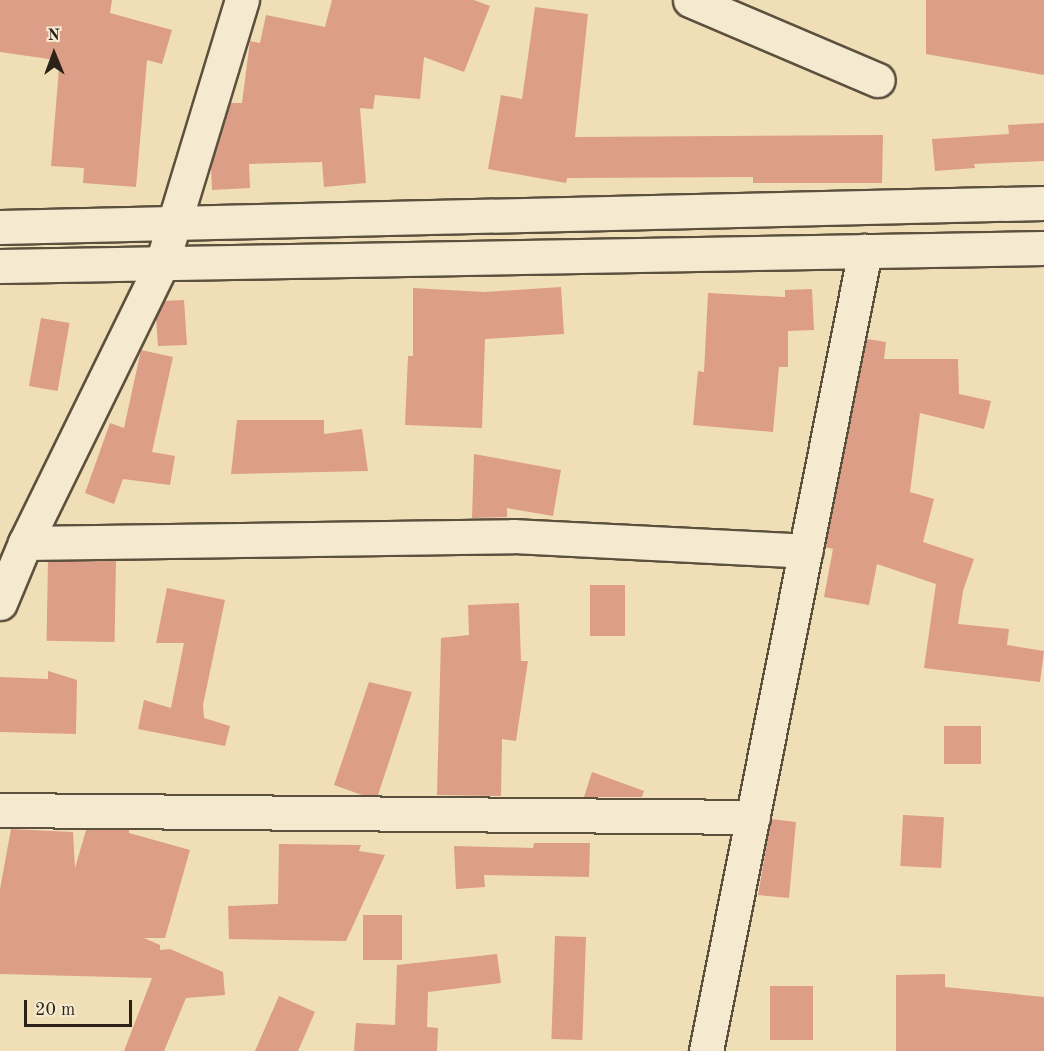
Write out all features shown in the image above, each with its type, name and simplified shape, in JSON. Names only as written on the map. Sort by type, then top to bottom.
[{"type":"street","points":[[0,603],[25,543],[162,263],[242,0]]},
{"type":"street","points":[[690,0],[878,80]]},
{"type":"street","points":[[0,227],[1044,203]]},
{"type":"street","points":[[0,266],[1044,248]]},
{"type":"street","points":[[706,1051],[865,251]]},
{"type":"street","points":[[25,543],[513,536],[806,551]]},
{"type":"street","points":[[0,810],[753,817]]},
{"type":"building","points":[[0,0],[112,0],[110,13],[172,30],[162,64],[147,60],[136,187],[83,183],[84,168],[51,166],[59,68],[55,68],[56,60],[0,52]]},
{"type":"building","points":[[332,0],[474,0],[490,6],[464,72],[424,57],[420,99],[375,95],[373,109],[360,108],[366,183],[324,187],[322,162],[249,164],[250,188],[212,190],[211,165],[230,103],[242,103],[250,41],[260,43],[266,15],[325,27]]},
{"type":"building","points":[[926,0],[1044,0],[1044,75],[926,54]]},
{"type":"building","points":[[535,7],[588,14],[575,137],[883,135],[882,183],[753,183],[753,177],[567,178],[566,183],[488,169],[501,95],[522,99]]},
{"type":"building","points":[[1044,123],[1044,161],[974,164],[975,168],[935,171],[932,139],[1009,134],[1008,125]]},
{"type":"building","points":[[561,287],[564,334],[485,339],[482,428],[405,425],[408,356],[413,356],[413,288],[484,292]]},
{"type":"building","points":[[812,289],[814,330],[788,331],[788,367],[779,367],[773,432],[693,425],[698,371],[704,372],[708,293],[785,297],[785,290]]},
{"type":"building","points":[[184,300],[187,345],[158,346],[156,317],[164,301]]},
{"type":"building","points":[[41,318],[70,323],[58,391],[29,386]]},
{"type":"building","points":[[867,339],[886,342],[884,359],[958,359],[959,394],[991,401],[984,429],[920,413],[910,492],[934,499],[923,542],[974,559],[963,591],[958,624],[1009,629],[1007,645],[1044,651],[1040,682],[924,668],[936,584],[877,564],[869,605],[824,597],[833,549],[825,547]]},
{"type":"building","points":[[141,350],[173,357],[152,452],[175,456],[170,485],[123,479],[114,504],[85,493],[110,423],[124,428]]},
{"type":"building","points":[[237,420],[324,420],[324,434],[362,429],[368,471],[231,474]]},
{"type":"building","points":[[474,454],[561,470],[553,516],[507,508],[507,517],[472,518]]},
{"type":"building","points":[[48,559],[116,560],[115,642],[47,641]]},
{"type":"building","points":[[590,585],[625,585],[625,636],[590,636]]},
{"type":"building","points":[[167,588],[225,600],[203,705],[204,718],[230,726],[225,746],[138,729],[144,700],[171,708],[184,643],[156,643]]},
{"type":"building","points":[[519,603],[521,661],[528,661],[516,741],[502,739],[501,796],[437,795],[441,638],[469,635],[468,605]]},
{"type":"building","points":[[48,671],[77,680],[76,734],[0,732],[0,677],[48,679]]},
{"type":"building","points":[[369,682],[412,692],[378,795],[362,795],[334,785]]},
{"type":"building","points":[[944,726],[981,726],[981,764],[944,764]]},
{"type":"building","points":[[592,772],[644,791],[642,797],[584,797]]},
{"type":"building","points":[[903,815],[944,817],[941,868],[900,866]]},
{"type":"building","points":[[771,819],[796,822],[789,898],[758,895]]},
{"type":"building","points":[[11,829],[73,832],[75,868],[86,830],[129,830],[129,833],[190,850],[165,938],[144,938],[160,945],[160,950],[170,949],[223,972],[225,995],[186,998],[164,1051],[124,1051],[152,978],[0,974],[0,889]]},
{"type":"building","points":[[534,843],[590,843],[589,877],[484,875],[485,887],[456,889],[454,846],[533,848]]},
{"type":"building","points":[[279,844],[361,845],[359,851],[385,855],[346,941],[229,939],[228,906],[278,904]]},
{"type":"building","points":[[363,915],[402,915],[402,960],[363,960]]},
{"type":"building","points":[[555,936],[586,937],[582,1040],[551,1039]]},
{"type":"building","points":[[497,954],[501,983],[428,992],[427,1027],[438,1028],[437,1051],[354,1051],[356,1023],[395,1025],[397,965]]},
{"type":"building","points":[[945,974],[945,987],[1044,997],[1044,1051],[896,1051],[896,975]]},
{"type":"building","points":[[770,986],[813,986],[813,1040],[770,1040]]},
{"type":"building","points":[[279,996],[315,1012],[298,1051],[255,1051]]}]
